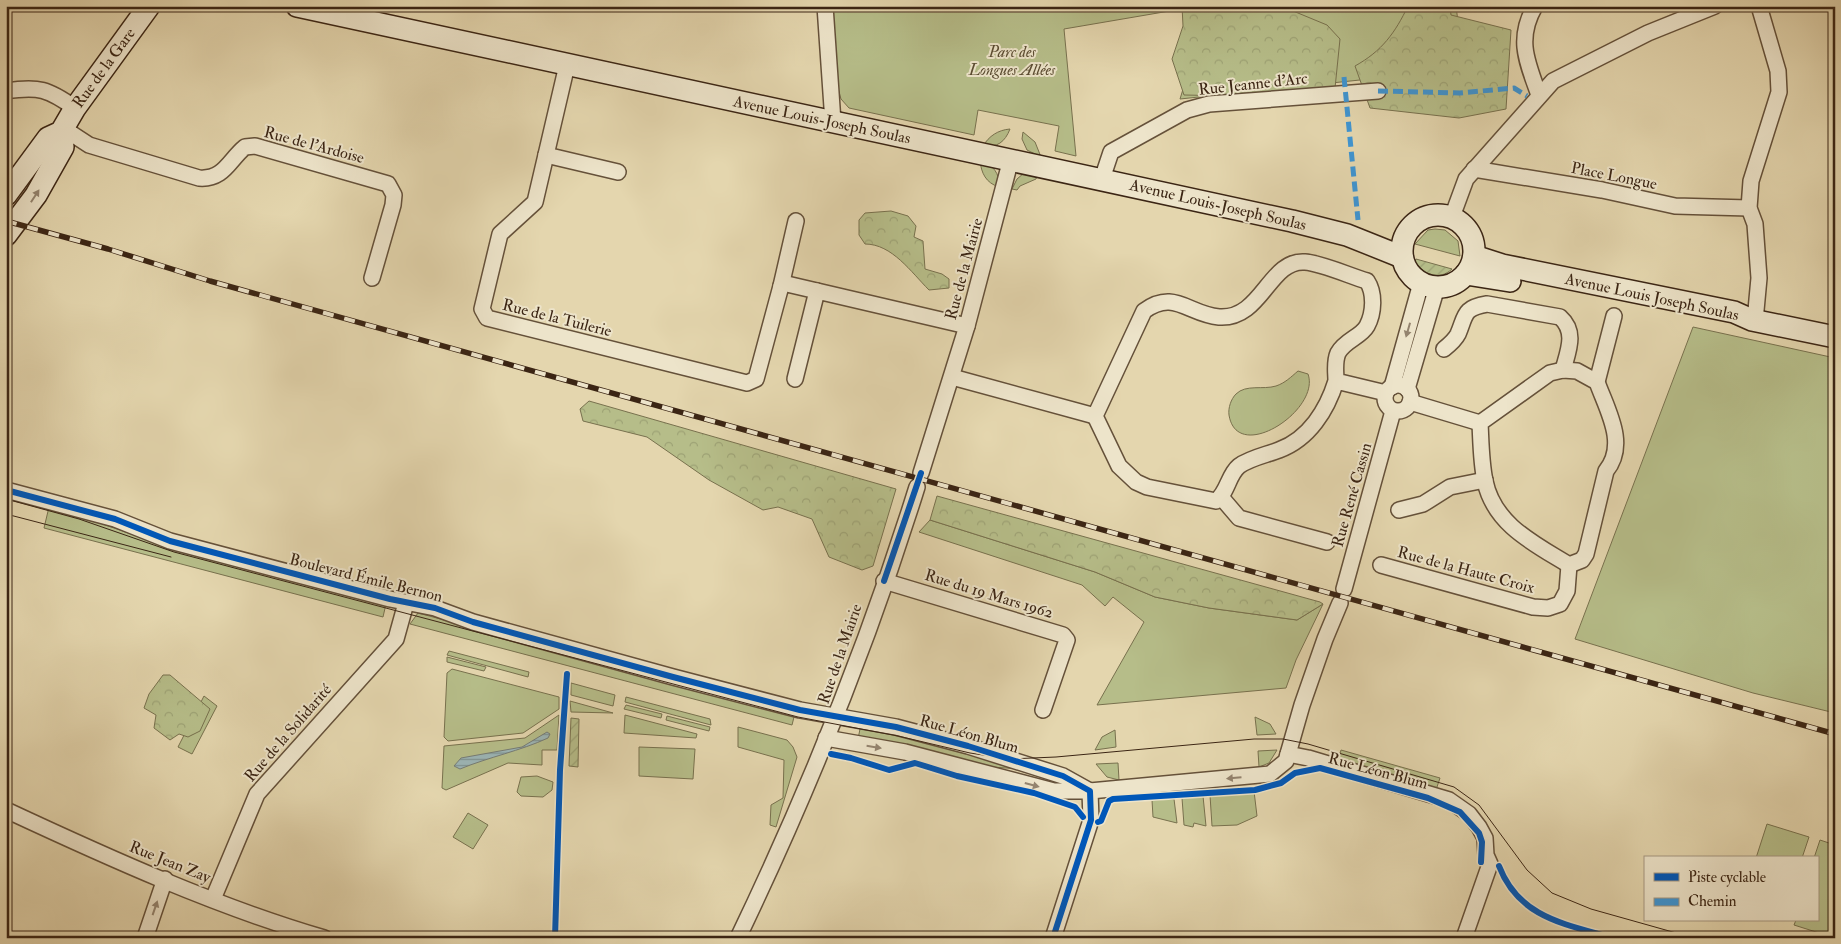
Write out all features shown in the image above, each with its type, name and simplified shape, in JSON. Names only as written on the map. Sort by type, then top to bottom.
[{"type":"main road","name":"Rue de la Gare","points":[[6,195],[48,138],[62,130],[75,108],[149,6]]},
{"type":"main road","name":"Avenue Louis-Joseph Soulas","points":[[297,6],[1011,159],[1403,247]]},
{"type":"main road","name":"Rue de la Gare","points":[[6,235],[36,195],[63,147],[62,130]]},
{"type":"main road","points":[[1440,214],[1452,217],[1465,226],[1471,234],[1470,265],[1454,283],[1429,285],[1407,270],[1403,247],[1416,222],[1423,217],[1440,214]]},
{"type":"main road","name":"Avenue Louis Joseph Soulas","points":[[1470,265],[1484,275],[1734,322],[1754,320]]},
{"type":"main road","points":[[1754,320],[1835,337]]},
{"type":"street","points":[[824,6],[834,122]]},
{"type":"street","points":[[1535,6],[1526,28],[1523,46],[1543,90]]},
{"type":"street","points":[[1452,217],[1461,189],[1474,169],[1543,90],[1648,33],[1715,6]]},
{"type":"street","points":[[1754,320],[1759,278],[1755,224],[1748,208],[1751,181],[1779,92],[1778,71],[1759,6]]},
{"type":"street","name":"Rue de la Tuilerie","points":[[567,65],[535,202],[500,234],[482,309],[487,318],[747,383],[756,379],[781,286]]},
{"type":"street","points":[[6,90],[33,87],[57,96],[75,108]]},
{"type":"street","name":"Rue Jeanne d'Arc","points":[[1102,179],[1111,152],[1192,108],[1218,103],[1378,91]]},
{"type":"street","name":"Rue de l'Ardoise","points":[[62,130],[89,145],[199,178],[210,178],[223,172],[245,147],[255,146],[388,184],[394,195],[393,205],[372,278]]},
{"type":"street","points":[[546,155],[618,172]]},
{"type":"street","name":"Rue de la Mairie","points":[[738,938],[782,845],[837,716],[919,480],[952,377],[1011,159]]},
{"type":"street","name":"Place Longue","points":[[1474,169],[1602,190],[1675,206],[1748,208]]},
{"type":"street","points":[[781,286],[796,221]]},
{"type":"street","points":[[1304,262],[1367,281],[1372,288],[1372,307],[1367,326],[1346,343],[1338,354],[1335,365],[1336,381],[1326,407],[1307,433],[1282,449],[1237,468],[1221,498],[1216,501],[1148,487],[1136,482],[1119,466],[1106,443],[1095,416],[1144,310],[1155,302],[1167,300],[1218,317],[1238,315],[1249,308],[1282,270],[1293,264],[1304,262]]},
{"type":"street","points":[[781,286],[787,284],[817,290],[967,326]]},
{"type":"street","points":[[1399,393],[1429,285]]},
{"type":"street","points":[[795,379],[817,290]]},
{"type":"street","points":[[1444,349],[1454,340],[1467,311],[1475,306],[1487,304],[1560,317],[1567,323],[1572,338],[1563,370]]},
{"type":"street","points":[[1480,423],[1488,494],[1503,518],[1523,537],[1570,565],[1582,560],[1586,554],[1606,471],[1616,454],[1616,436],[1597,382],[1614,316]]},
{"type":"street","points":[[1480,423],[1550,373],[1563,370],[1577,371],[1597,382]]},
{"type":"street","points":[[952,377],[1095,416]]},
{"type":"street","points":[[1336,381],[1399,393],[1480,423]]},
{"type":"street","name":"Rue René Cassin","points":[[1284,761],[1325,638],[1342,596],[1393,411],[1385,401],[1399,393]]},
{"type":"street","points":[[1399,510],[1423,504],[1450,487],[1485,480]]},
{"type":"street","name":"Boulevard Émile Bernon","points":[[6,490],[115,518],[170,541],[406,603],[435,608],[473,622],[673,678],[800,710],[837,716]]},
{"type":"street","points":[[1221,498],[1239,518],[1327,542]]},
{"type":"street","name":"Rue de la Haute Croix","points":[[1381,564],[1533,607],[1548,608],[1560,604],[1567,591],[1570,565]]},
{"type":"street","name":"Rue du 19 Mars 1962","points":[[884,581],[1064,635],[1067,640],[1043,710]]},
{"type":"street","name":"Rue de la Solidarité","points":[[213,899],[257,794],[396,638],[406,603]]},
{"type":"street","name":"Rue Léon Blum","points":[[837,716],[886,725],[968,746],[1063,776],[1090,791]]},
{"type":"street","name":"Rue Léon Blum","points":[[826,738],[905,752],[1054,791],[1090,791],[1257,776],[1270,774],[1284,761]]},
{"type":"street","points":[[1284,761],[1317,760],[1446,798],[1468,814],[1479,826],[1485,838],[1486,855],[1490,864],[1464,938]]},
{"type":"street","points":[[1053,938],[1091,820],[1090,791]]},
{"type":"street","name":"Rue Jean Zay","points":[[6,810],[266,921],[324,938]]},
{"type":"street","points":[[145,938],[165,879]]},
{"type":"green space","name":"Parc des Longues Allées","points":[[830,6],[1456,6],[1464,69],[1180,99],[1192,60],[1193,7],[1064,29],[1076,156],[1055,151],[1059,126],[978,110],[974,135],[849,108],[841,99],[837,85]]},
{"type":"green space","points":[[1182,6],[1281,6],[1327,25],[1340,39],[1334,98],[1184,95],[1172,59],[1183,26]]},
{"type":"green space","points":[[1408,6],[1450,6],[1451,15],[1511,30],[1506,109],[1459,118],[1370,108],[1355,66],[1380,48],[1393,33]]},
{"type":"green space","points":[[1010,129],[1000,143],[992,146],[983,146],[994,134]]},
{"type":"green space","points":[[1023,132],[1035,142],[1041,157],[1027,150],[1022,139]]},
{"type":"green space","points":[[980,160],[989,164],[995,170],[999,187],[985,177]]},
{"type":"green space","points":[[1024,173],[1038,173],[1036,179],[1020,186],[1017,190],[1012,189],[1017,179]]},
{"type":"green space","points":[[891,211],[908,216],[916,226],[914,237],[923,241],[925,269],[942,274],[949,279],[949,288],[929,290],[892,254],[875,245],[865,244],[859,235],[859,220],[865,213]]},
{"type":"green space","points":[[1428,230],[1445,230],[1458,241],[1460,256],[1415,244]]},
{"type":"green space","points":[[1416,259],[1452,269],[1442,275],[1432,275],[1419,267],[1415,262]]},
{"type":"green space","points":[[1693,327],[1835,358],[1835,713],[1753,693],[1575,639]]},
{"type":"green space","points":[[1298,371],[1308,374],[1309,388],[1302,403],[1291,416],[1276,427],[1261,433],[1247,435],[1235,429],[1229,415],[1229,407],[1236,394],[1250,388],[1276,386],[1285,382]]},
{"type":"green space","points":[[589,401],[896,489],[873,566],[862,570],[829,557],[812,519],[778,507],[763,510],[709,480],[647,437],[583,421],[580,409]]},
{"type":"green space","points":[[937,496],[1323,604],[1297,620],[1209,608],[1155,597],[1095,572],[930,520]]},
{"type":"green space","points":[[49,507],[162,545],[386,604],[383,617],[44,528]]},
{"type":"green space","points":[[930,520],[1095,572],[1155,597],[1209,608],[1297,620],[1323,604],[1296,660],[1286,688],[1097,705],[1144,622],[1113,597],[1105,606],[1082,585],[919,532]]},
{"type":"green space","points":[[418,613],[795,713],[792,725],[410,624]]},
{"type":"green space","points":[[449,651],[529,672],[528,677],[447,655]]},
{"type":"green space","points":[[447,657],[486,667],[484,671],[447,662]]},
{"type":"green space","points":[[452,669],[559,697],[559,709],[523,733],[448,741],[444,737],[447,673]]},
{"type":"green space","points":[[163,675],[170,675],[210,709],[200,731],[188,737],[179,734],[170,740],[154,728],[156,715],[144,708],[149,694]]},
{"type":"green space","points":[[571,683],[615,695],[613,706],[571,695]]},
{"type":"green space","points":[[204,696],[217,706],[192,754],[178,747]]},
{"type":"green space","points":[[626,697],[710,719],[711,725],[625,702]]},
{"type":"green space","points":[[570,701],[613,713],[571,712]]},
{"type":"green space","points":[[626,705],[662,714],[661,718],[624,709]]},
{"type":"green space","points":[[559,715],[557,750],[542,750],[542,765],[508,763],[446,790],[442,788],[444,746],[525,738]]},
{"type":"green space","points":[[625,715],[697,734],[696,738],[624,733]]},
{"type":"green space","points":[[667,716],[710,727],[709,731],[666,720]]},
{"type":"green space","points":[[1255,717],[1270,724],[1276,734],[1257,735]]},
{"type":"green space","points":[[571,718],[579,719],[578,767],[569,766]]},
{"type":"green space","points":[[861,724],[922,738],[1021,769],[991,767],[858,739]]},
{"type":"green space","points":[[738,727],[787,740],[793,747],[797,757],[776,827],[770,825],[771,805],[783,798],[784,760],[738,747]]},
{"type":"green space","points":[[1115,730],[1116,747],[1095,750],[1102,737]]},
{"type":"green space","points":[[639,747],[695,749],[693,779],[639,776]]},
{"type":"green space","points":[[1277,750],[1269,763],[1259,767],[1258,751]]},
{"type":"green space","points":[[1341,750],[1440,778],[1436,790],[1338,762]]},
{"type":"green space","points":[[1118,763],[1119,780],[1107,777],[1096,764]]},
{"type":"green space","points":[[537,776],[553,782],[552,790],[543,797],[521,796],[517,792],[521,777]]},
{"type":"green space","points":[[1254,791],[1257,816],[1237,825],[1212,826],[1210,795]]},
{"type":"green space","points":[[1203,796],[1206,826],[1194,823],[1193,827],[1184,825],[1182,798]]},
{"type":"green space","points":[[1174,799],[1177,823],[1153,817],[1152,800]]},
{"type":"green space","points":[[468,813],[488,825],[473,849],[453,837]]},
{"type":"green space","points":[[1767,824],[1809,837],[1803,856],[1757,856]]},
{"type":"green space","points":[[1820,840],[1835,845],[1835,938],[1794,925],[1795,922],[1818,922],[1818,856],[1815,856]]},
{"type":"water","points":[[547,732],[550,734],[548,738],[527,747],[460,769],[454,766],[461,758],[522,747]]},
{"type":"tram line","points":[[6,499],[79,519],[174,552],[798,717],[898,736],[970,753],[1009,759],[1056,757],[1254,739],[1283,739],[1308,744],[1454,787],[1479,805],[1527,870],[1552,893],[1591,909],[1694,938]]},
{"type":"tram line","points":[[6,514],[171,557]]},
{"type":"railway","points":[[6,221],[108,249],[210,281],[1835,734]]},
{"type":"marked path","points":[[1344,77],[1358,220]]},
{"type":"marked path","points":[[1378,91],[1460,93],[1514,88],[1527,96]]},
{"type":"cycle path","points":[[884,581],[921,473]]},
{"type":"cycle path","points":[[6,490],[115,519],[170,541],[390,599],[435,608],[473,622],[800,710],[896,727],[968,746],[1063,776],[1090,791],[1091,820],[1053,938]]},
{"type":"cycle path","points":[[555,938],[560,770],[567,674]]},
{"type":"cycle path","points":[[831,754],[889,770],[915,763],[957,776],[1034,793],[1075,807],[1083,817]]},
{"type":"cycle path","points":[[1098,822],[1101,821],[1109,801],[1113,799],[1255,790],[1281,783],[1295,773],[1320,768],[1428,798],[1460,812],[1479,833],[1482,842],[1481,862]]},
{"type":"cycle path","points":[[1499,866],[1518,897],[1531,908],[1561,923],[1613,938]]}]
